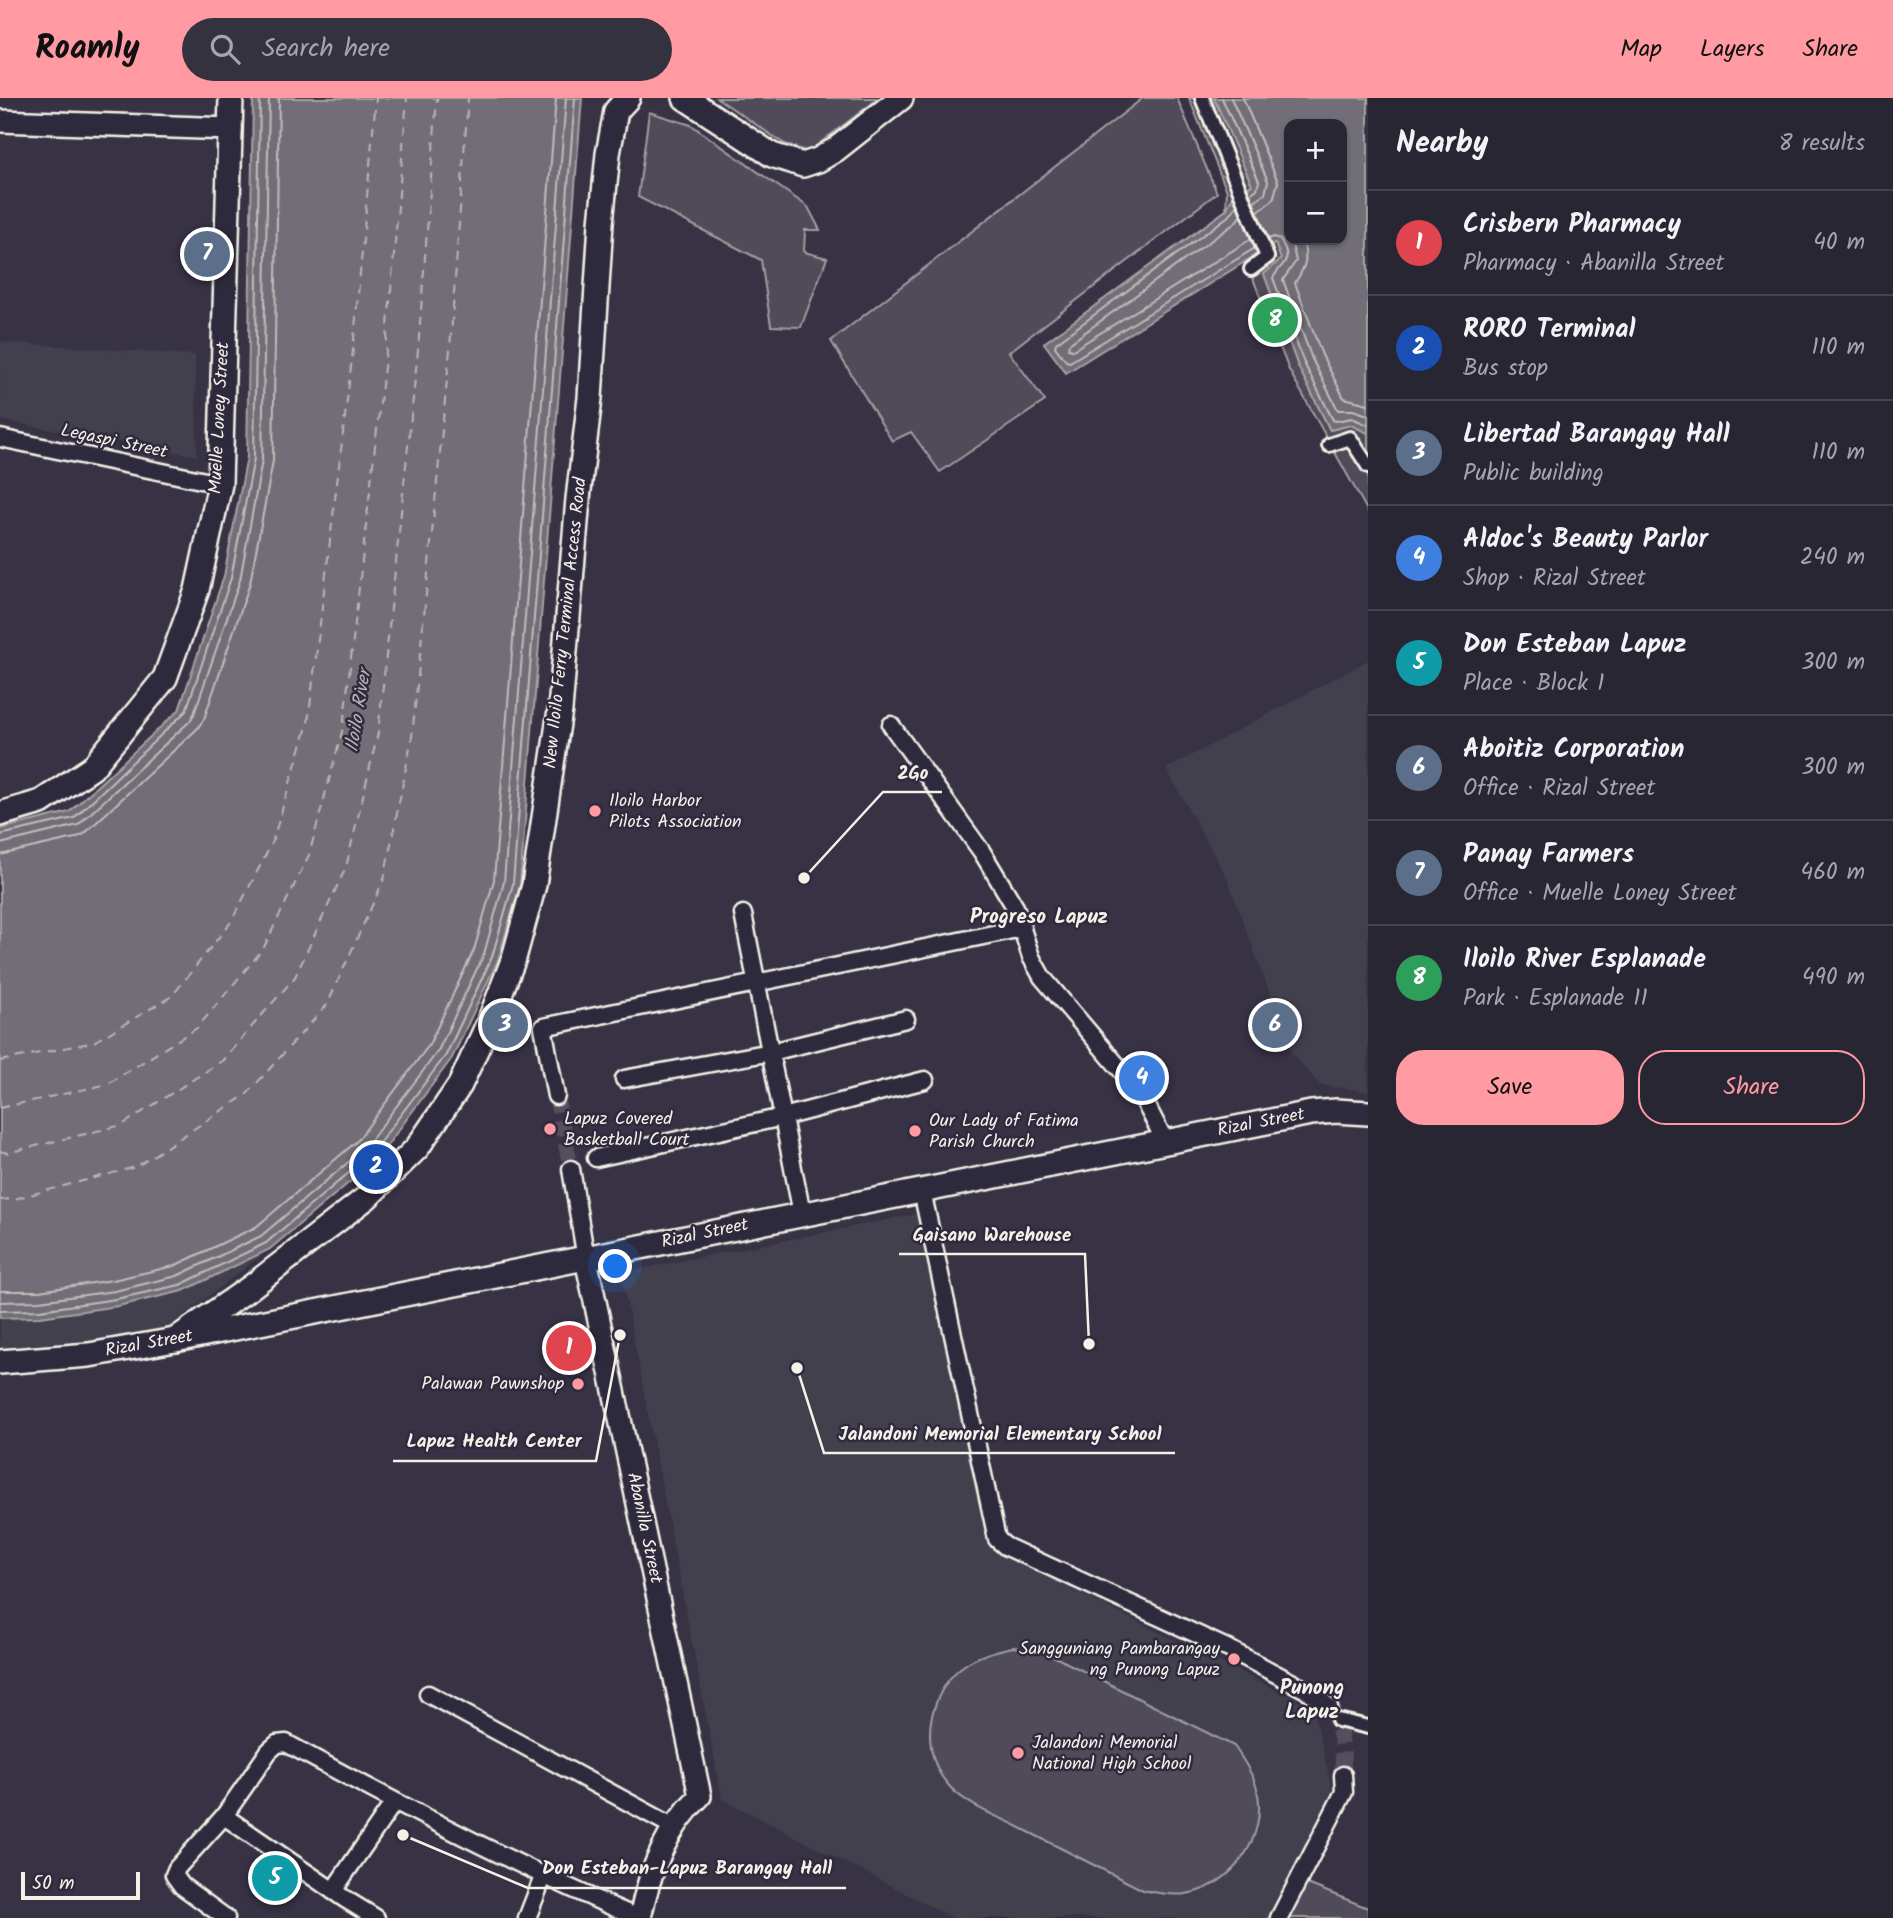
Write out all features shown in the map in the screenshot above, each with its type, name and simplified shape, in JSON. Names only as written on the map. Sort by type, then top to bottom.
[{"type":"main road","name":"Muelle Loney Street","points":[[0,814],[41,802],[92,768],[165,678],[197,590],[220,484],[231,98]]},
{"type":"main road","points":[[685,98],[772,155],[803,165],[835,150],[901,98]]},
{"type":"main road","name":"New Iloilo Ferry Terminal Access Road","points":[[175,1340],[251,1287],[366,1198],[417,1148],[460,1085],[514,958],[534,885],[560,709],[578,499],[590,398],[608,153],[616,111],[626,100]]},
{"type":"main road","name":"Rizal Street","points":[[0,1362],[89,1355],[175,1340],[1311,1113],[1368,1113]]},
{"type":"street","points":[[1202,98],[1266,257],[1251,269]]},
{"type":"street","points":[[0,121],[231,129]]},
{"type":"street","name":"Legaspi Street","points":[[0,438],[220,484]]},
{"type":"street","points":[[1329,445],[1350,438],[1368,466]]},
{"type":"street","points":[[891,725],[982,852],[1015,907],[1031,957],[1042,977],[1139,1091],[1166,1143]]},
{"type":"street","points":[[743,914],[802,1214]]},
{"type":"street","points":[[556,1096],[542,1027],[1022,928]]},
{"type":"street","points":[[624,1079],[771,1052],[906,1019]]},
{"type":"street","points":[[596,1158],[783,1117],[925,1080]]},
{"type":"street","points":[[571,1169],[586,1259]]},
{"type":"street","points":[[922,1191],[997,1539],[1005,1546],[1229,1649],[1310,1692],[1333,1713],[1368,1727]]},
{"type":"street","name":"Abanilla Street","points":[[586,1259],[701,1796],[674,1827]]},
{"type":"street","points":[[226,1918],[182,1886],[174,1875],[177,1868],[224,1816],[269,1751],[278,1744],[286,1743],[394,1802],[543,1877],[639,1918],[646,1884],[674,1827],[428,1694]]},
{"type":"street","points":[[1279,1918],[1343,1792],[1343,1775]]},
{"type":"street","points":[[333,1891],[394,1802]]},
{"type":"street","points":[[224,1816],[376,1918]]},
{"type":"street","points":[[527,1918],[543,1877]]},
{"type":"shaded area","points":[[717,98],[879,98],[808,152],[783,143]]},
{"type":"shaded area","points":[[1143,98],[1177,98],[1217,193],[1009,352],[1045,401],[940,472],[911,432],[892,441],[831,341]]},
{"type":"shaded area","points":[[1189,98],[1214,98],[1253,185],[1281,259],[1264,274],[1298,366],[1330,430],[1351,425],[1368,433],[1368,512],[1289,370],[1226,210],[1227,191]]},
{"type":"shaded area","points":[[649,112],[691,125],[808,207],[820,230],[805,230],[804,252],[827,258],[801,327],[771,326],[761,260],[638,197]]},
{"type":"shaded area","points":[[0,342],[195,355],[197,456],[0,420]]},
{"type":"shaded area","points":[[1368,660],[1368,1092],[1320,1085],[1292,1054],[1227,878],[1166,769]]},
{"type":"shaded area","name":"Jalandoni Memorial National High School","points":[[921,1213],[994,1551],[1313,1708],[1334,1797],[1271,1918],[953,1918],[722,1799],[621,1273]]},
{"type":"shaded area","points":[[270,1249],[162,1332],[33,1354],[0,1355],[0,1318],[40,1317],[118,1306],[183,1291]]},
{"type":"shaded area","points":[[1013,1647],[1043,1651],[1234,1746],[1253,1778],[1259,1807],[1252,1841],[1232,1870],[1219,1881],[1186,1894],[1143,1890],[983,1810],[950,1787],[937,1768],[931,1747],[931,1724],[936,1703],[949,1680],[966,1664]]},
{"type":"shaded area","points":[[1305,1883],[1368,1908],[1368,1918],[1285,1918]]},
{"type":"water","name":"Iloilo River","points":[[253,98],[582,98],[520,885],[498,960],[452,1058],[377,1159],[270,1249],[183,1291],[118,1306],[40,1317],[0,1318],[0,829],[69,812],[179,710],[224,576],[247,457]]},
{"type":"water","points":[[1214,98],[1368,98],[1368,433],[1351,425],[1330,430],[1298,366],[1264,274],[1281,259],[1275,243],[1066,373],[1044,343],[1226,210],[1234,194],[1252,185]]},
{"type":"ferry route","points":[[0,1061],[94,1042],[172,996],[231,922],[272,843],[308,723],[353,350],[376,98]]},
{"type":"ferry route","points":[[0,1108],[108,1084],[197,1028],[263,949],[309,855],[343,728],[386,350],[407,98]]},
{"type":"ferry route","points":[[0,1151],[7,1153],[122,1125],[222,1061],[295,977],[346,867],[378,733],[418,350],[437,98]]},
{"type":"ferry route","points":[[0,1200],[14,1199],[136,1167],[247,1094],[327,1005],[384,879],[412,737],[450,349],[468,98]]},
{"type":"tunnel","points":[[556,1096],[571,1169]]},
{"type":"tunnel","points":[[1329,1707],[1340,1731],[1343,1775]]},
{"type":"place","name":"Panay Farmers","points":[[207,254]]},
{"type":"place","name":"Iloilo River Esplanade","points":[[1275,320]]},
{"type":"place","name":"Iloilo Harbor Pilots Association","points":[[595,811]]},
{"type":"place","name":"2Go","points":[[804,878]]},
{"type":"place","name":"Libertad Barangay Hall","points":[[505,1025]]},
{"type":"place","name":"Aboitiz Corporation","points":[[1275,1025]]},
{"type":"place","name":"Aldoc's Beauty Parlor","points":[[1142,1078]]},
{"type":"place","name":"Lapuz Covered Basketball Court","points":[[550,1129]]},
{"type":"place","name":"Our Lady of Fatima Parish Church","points":[[915,1131]]},
{"type":"place","name":"RORO Terminal","points":[[376,1167]]},
{"type":"place","name":"Lapuz Health Center","points":[[620,1335]]},
{"type":"place","name":"Gaisano Warehouse","points":[[1089,1344]]},
{"type":"place","name":"Crisbern Pharmacy","points":[[569,1348]]},
{"type":"place","name":"Jalandoni Memorial Elementary School","points":[[797,1368]]},
{"type":"place","name":"Palawan Pawnshop","points":[[578,1384]]},
{"type":"place","name":"Sangguniang Pambarangay ng Punong Lapuz","points":[[1234,1659]]},
{"type":"place","name":"Jalandoni Memorial National High School","points":[[1018,1753]]},
{"type":"place","name":"Don Esteban-Lapuz Barangay Hall","points":[[403,1835]]},
{"type":"place","name":"Don Esteban Lapuz","points":[[275,1878]]},
{"type":"district","name":"Progreso Lapuz","points":[[1039,917]]},
{"type":"district","name":"Punong Lapuz","points":[[1312,1700]]}]
